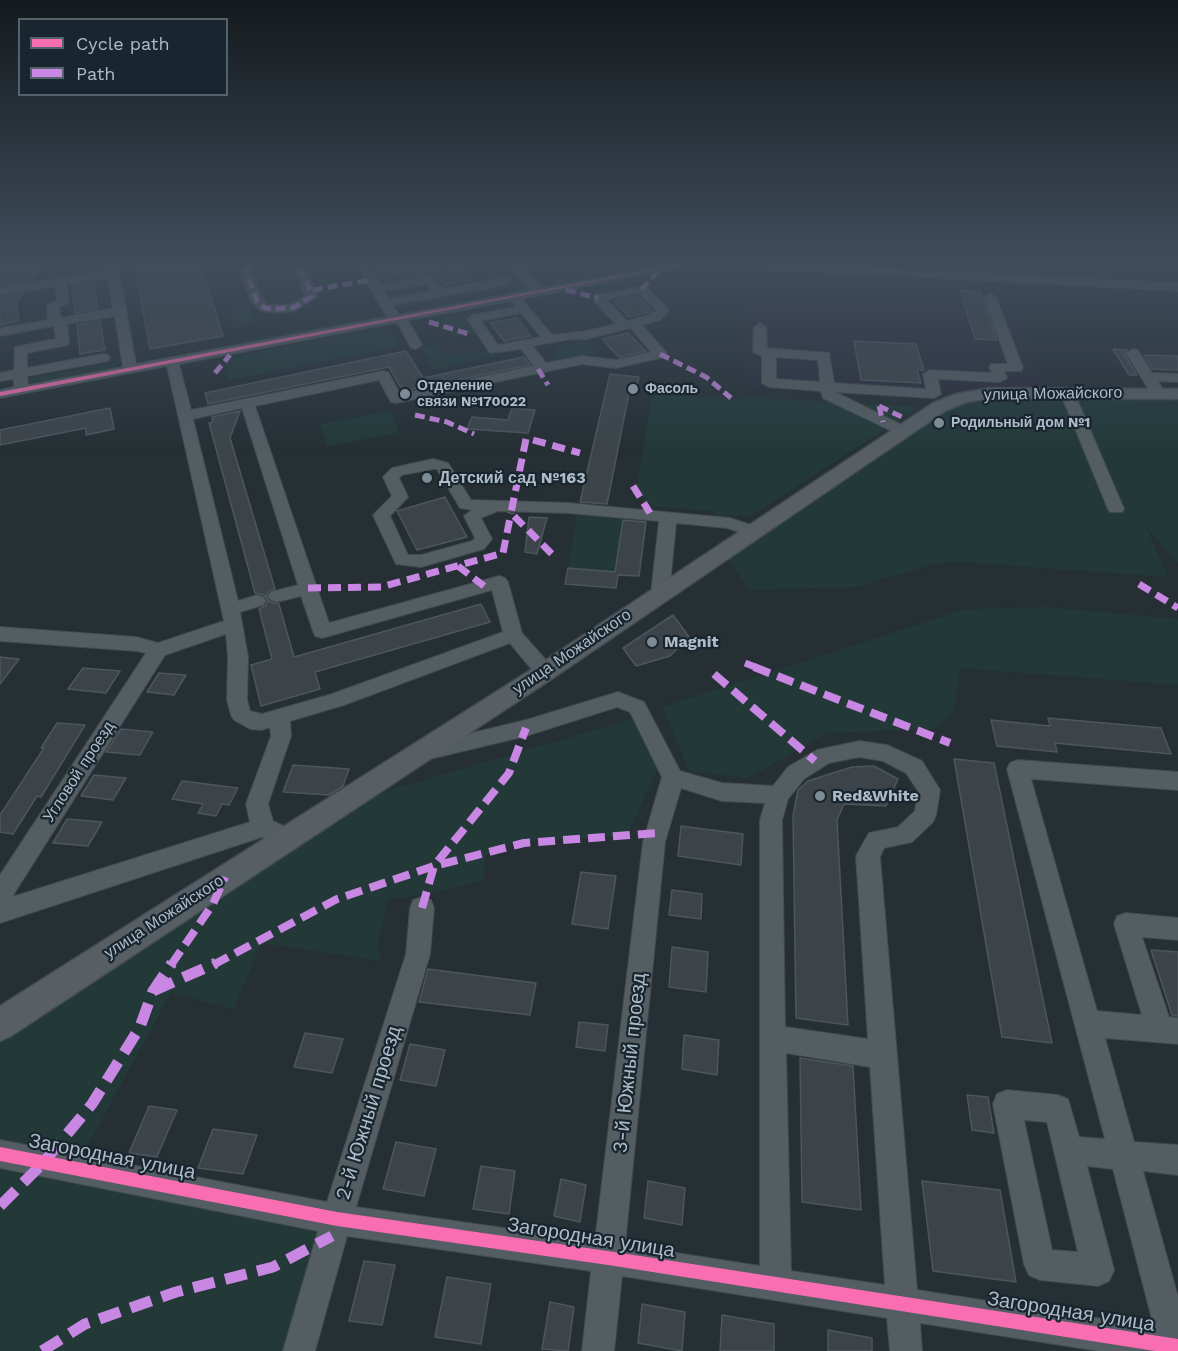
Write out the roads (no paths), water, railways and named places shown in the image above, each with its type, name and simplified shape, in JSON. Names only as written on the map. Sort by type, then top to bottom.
[{"type":"main road","name":"улица Можайского","points":[[0,1025],[274,832],[413,755],[544,672],[901,430],[950,402],[976,395],[1011,393],[1178,394]]},
{"type":"street","points":[[0,332],[23,328]]},
{"type":"street","points":[[21,390],[20,350],[63,342],[60,328]]},
{"type":"street","points":[[123,328],[130,369]]},
{"type":"street","points":[[0,394],[347,328]]},
{"type":"street","points":[[406,328],[416,345]]},
{"type":"street","points":[[479,328],[495,350],[549,339],[586,335],[613,328]]},
{"type":"street","points":[[540,328],[549,339]]},
{"type":"street","points":[[185,416],[383,375],[396,399],[582,360],[599,366],[660,354],[633,328]]},
{"type":"street","points":[[760,328],[760,352],[824,356],[828,395],[901,430]]},
{"type":"street","points":[[1001,328],[1016,368],[996,367],[1000,378],[1011,393]]},
{"type":"street","points":[[524,344],[543,368]]},
{"type":"street","points":[[769,353],[769,383],[934,394],[930,374],[1000,378]]},
{"type":"street","points":[[1133,353],[1158,393]]},
{"type":"street","points":[[0,377],[103,358]]},
{"type":"street","points":[[172,361],[186,390],[185,416],[233,616],[238,657],[237,694],[242,715],[250,721],[262,722],[280,717],[337,700],[513,635]]},
{"type":"street","points":[[1148,377],[1178,378]]},
{"type":"street","points":[[1067,392],[1116,508]]},
{"type":"street","points":[[247,403],[322,631],[499,582],[513,635],[544,672]]},
{"type":"street","points":[[433,464],[443,466],[469,510],[484,539],[478,545],[421,561],[402,560],[381,515],[400,496],[392,477],[397,471],[433,464]]},
{"type":"street","points":[[469,510],[495,506],[568,508],[730,523],[751,531]]},
{"type":"street","points":[[660,594],[668,517]]},
{"type":"street","points":[[277,596],[308,588]]},
{"type":"street","points":[[0,634],[136,644],[158,650],[233,616],[257,602]]},
{"type":"street","name":"Угловой проезд","points":[[0,894],[158,650]]},
{"type":"street","points":[[413,755],[526,728],[618,699],[637,707],[673,777],[722,792],[778,795]]},
{"type":"street","points":[[0,912],[274,832],[257,804],[281,736],[280,717]]},
{"type":"street","points":[[776,1285],[771,820],[778,795],[796,773],[824,756],[859,749],[887,753],[914,767],[929,790],[925,815],[904,835],[877,840],[868,856],[906,1351]]},
{"type":"street","points":[[1177,1348],[1018,769],[1178,781]]},
{"type":"street","name":"3-й Южный проезд","points":[[598,1351],[654,842],[673,777]]},
{"type":"street","name":"2-й Южный проезд","points":[[299,1351],[418,954],[422,908]]},
{"type":"street","points":[[1088,1023],[1169,1030],[1126,924],[1178,929]]},
{"type":"street","points":[[772,1038],[883,1055]]},
{"type":"street","points":[[1006,1104],[1058,1108],[1068,1150],[1098,1270],[1040,1264],[1006,1104]]},
{"type":"street","points":[[1068,1150],[1178,1160]]},
{"type":"street","name":"Загородная улица","points":[[0,1154],[337,1218],[903,1303],[1177,1348]]},
{"type":"place","name":"Фасоль","points":[[633,389]]},
{"type":"place","name":"Отделение связи №170022","points":[[405,394]]},
{"type":"place","name":"Родильный дом №1","points":[[939,423]]},
{"type":"place","name":"Детский сад №163","points":[[427,478]]},
{"type":"place","name":"Magnit","points":[[652,642]]},
{"type":"place","name":"Red&White","points":[[820,796]]}]
